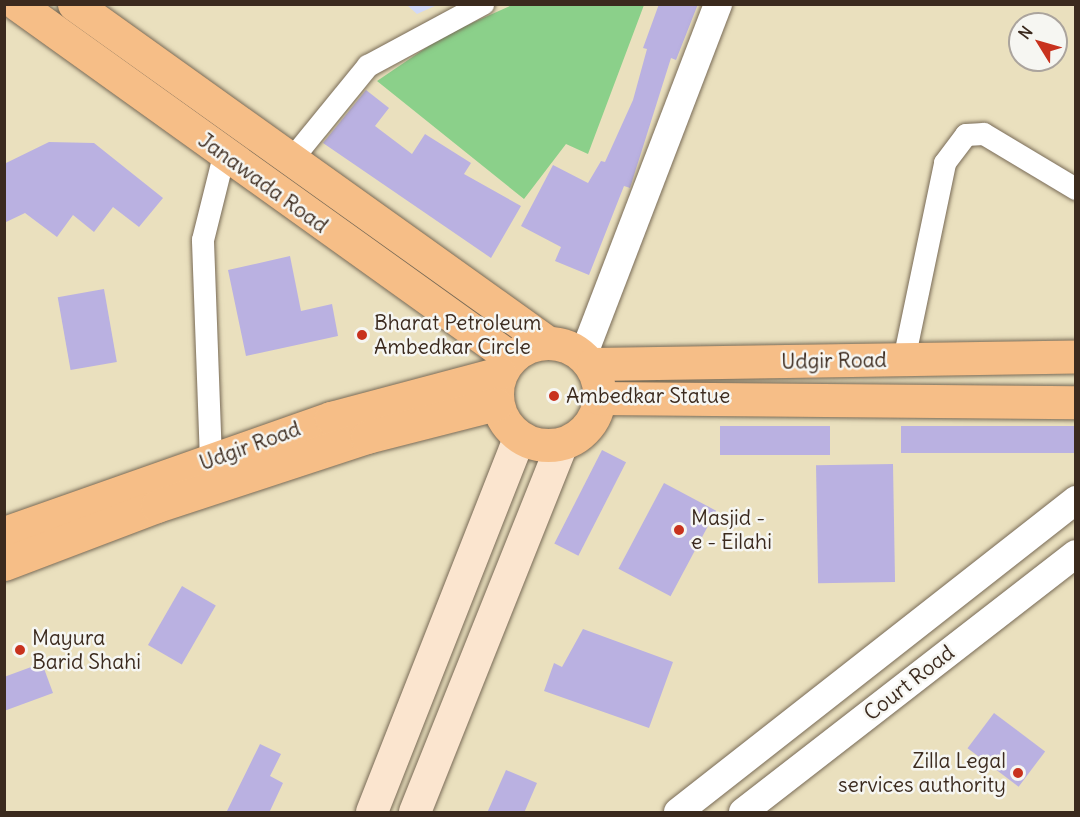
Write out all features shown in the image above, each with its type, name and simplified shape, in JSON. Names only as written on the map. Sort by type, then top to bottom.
[{"type":"main road","name":"Janawada Road","points":[[17,4],[224,156],[502,378]]},
{"type":"main road","name":"Janawada Road","points":[[81,7],[547,342]]},
{"type":"main road","points":[[372,813],[519,438],[502,378],[528,345],[547,342],[588,360],[599,398],[594,418],[562,444],[415,813]]},
{"type":"main road","name":"Udgir Road","points":[[588,360],[904,360],[1076,356]]},
{"type":"main road","name":"Udgir Road","points":[[4,533],[331,418],[502,378]]},
{"type":"main road","name":"Udgir Road","points":[[4,564],[158,506],[367,437],[502,378]]},
{"type":"main road","name":"Udgir Road","points":[[599,398],[1076,402]]},
{"type":"main road","points":[[519,438],[540,446],[562,444]]},
{"type":"street","points":[[293,158],[368,66],[483,4]]},
{"type":"street","points":[[588,360],[718,4]]},
{"type":"street","points":[[904,360],[945,163],[966,135],[984,134],[1076,189]]},
{"type":"street","points":[[211,460],[203,240],[224,156]]},
{"type":"street","points":[[679,812],[1076,500]]},
{"type":"street","name":"Court Road","points":[[743,813],[1076,554]]},
{"type":"shaded area","points":[[407,5],[437,5],[417,14]]},
{"type":"green space","points":[[512,5],[644,5],[588,154],[566,144],[524,199],[377,81],[445,35]]},
{"type":"building","points":[[659,4],[698,4],[676,60],[671,58],[630,188],[624,186],[589,275],[555,261],[561,247],[521,226],[553,165],[588,183],[601,161],[605,162],[633,100],[647,49],[643,48]]},
{"type":"building","points":[[366,90],[389,108],[375,126],[412,154],[425,134],[471,163],[464,174],[521,206],[491,258],[323,143]]},
{"type":"building","points":[[49,142],[94,143],[163,198],[139,227],[113,207],[94,232],[73,215],[57,237],[25,213],[4,223],[4,164]]},
{"type":"building","points":[[290,256],[301,311],[332,304],[338,336],[246,356],[228,270]]},
{"type":"building","points":[[104,289],[117,362],[71,370],[58,297]]},
{"type":"building","points":[[720,426],[830,426],[830,455],[720,455]]},
{"type":"building","points":[[901,426],[1076,426],[1076,453],[901,453]]},
{"type":"building","points":[[602,450],[626,462],[578,556],[554,544]]},
{"type":"building","points":[[893,464],[895,582],[818,583],[816,465]]},
{"type":"building","points":[[664,483],[716,511],[671,596],[618,569]]},
{"type":"building","points":[[182,586],[216,606],[182,664],[148,645]]},
{"type":"building","points":[[583,629],[673,662],[649,728],[544,691],[554,663],[562,667]]},
{"type":"building","points":[[42,663],[53,693],[4,711],[4,677]]},
{"type":"building","points":[[994,713],[1045,752],[1019,787],[968,748]]},
{"type":"building","points":[[260,744],[281,754],[270,776],[283,783],[269,813],[226,813]]},
{"type":"building","points":[[506,770],[537,783],[524,813],[487,813]]},
{"type":"place","name":"Bharat Petroleum Ambedkar Circle","points":[[362,335]]},
{"type":"place","name":"Ambedkar Statue","points":[[554,396]]},
{"type":"place","name":"Masjid - e - Eilahi","points":[[679,530]]},
{"type":"place","name":"Mayura Barid Shahi","points":[[20,650]]},
{"type":"place","name":"Zilla Legal services authority","points":[[1018,773]]}]
